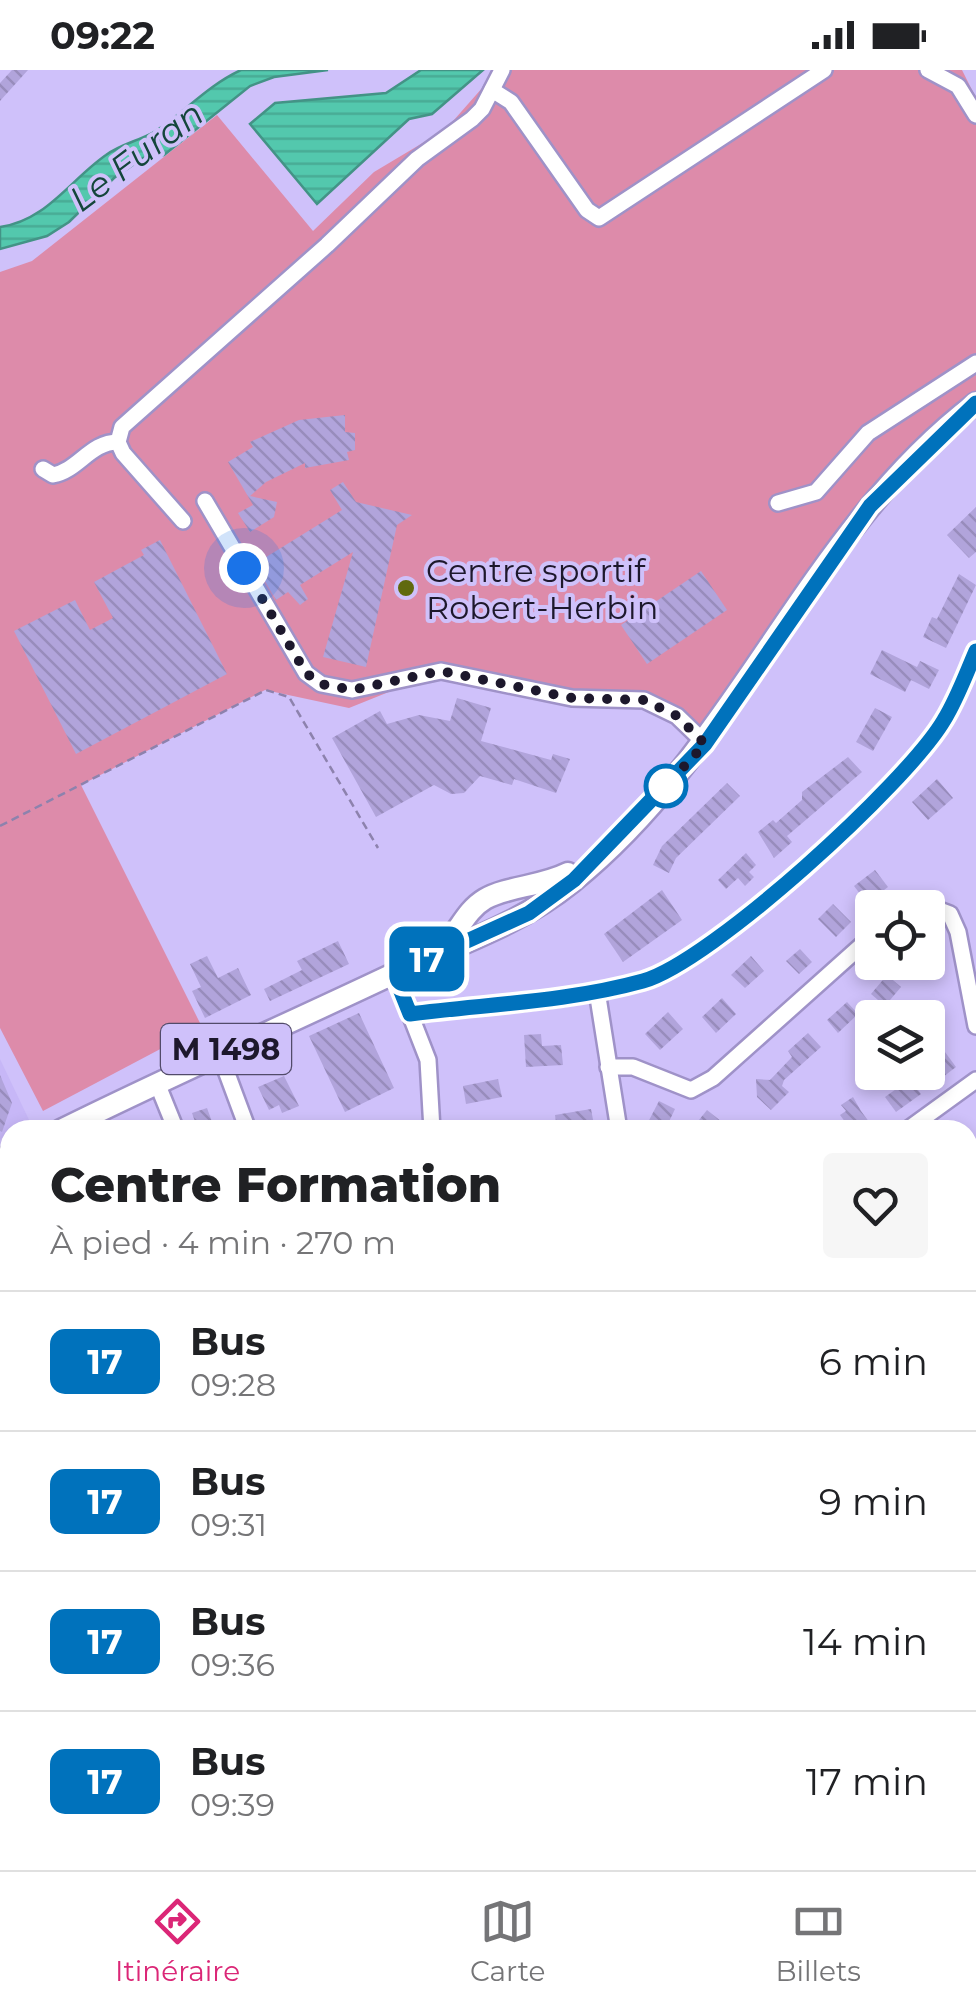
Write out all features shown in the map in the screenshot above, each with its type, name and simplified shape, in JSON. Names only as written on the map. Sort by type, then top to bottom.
[{"type":"main road","name":"M 1498","points":[[81,1120],[220,1052],[529,913],[572,883],[705,744],[870,506],[976,404]]},
{"type":"main road","name":"M 1498","points":[[423,961],[448,944],[472,908],[484,900],[501,891],[545,884],[594,860]]},
{"type":"street","points":[[183,521],[123,453],[118,442],[122,427],[327,245],[392,180],[472,120],[502,70]]},
{"type":"street","points":[[492,90],[511,102],[587,210],[599,218],[824,70]]},
{"type":"street","points":[[928,70],[958,86],[976,115]]},
{"type":"street","points":[[778,503],[816,492],[868,433],[976,362]]},
{"type":"street","points":[[44,469],[53,475],[63,473],[102,442],[118,442]]},
{"type":"street","points":[[205,501],[306,673],[321,684],[352,690],[441,671],[572,698],[644,700],[677,716],[705,744]]},
{"type":"street","points":[[410,1014],[596,991],[646,980],[706,948],[888,792],[944,721],[976,652]]},
{"type":"street","points":[[945,912],[950,914],[958,932],[976,1026]]},
{"type":"street","points":[[608,1067],[633,1067],[691,1090],[714,1078],[855,951]]},
{"type":"street","points":[[394,974],[428,1060],[431,1120]]},
{"type":"street","points":[[596,991],[616,1120]]},
{"type":"street","points":[[220,1052],[244,1120]]},
{"type":"street","points":[[921,1120],[976,1080]]},
{"type":"street","points":[[157,1082],[172,1120]]},
{"type":"path","points":[[0,826],[266,690],[289,698],[378,848]]},
{"type":"shaded area","points":[[0,1059],[29,1120],[0,1120]]},
{"type":"green space","name":"Centre sportif Robert-Herbin","points":[[498,70],[962,70],[976,98],[976,403],[870,506],[705,743],[644,700],[572,698],[441,671],[349,708],[265,690],[81,785],[202,1027],[43,1111],[0,1028],[0,272],[32,261],[217,115],[313,231],[374,172],[446,129]]},
{"type":"water","name":"Le Furan","points":[[241,70],[328,70],[274,77],[250,86],[164,155],[143,158],[114,178],[69,222],[47,236],[0,249],[0,227],[31,217],[106,155],[154,132]]},
{"type":"water","points":[[421,70],[483,70],[432,114],[409,119],[317,204],[250,124],[275,103],[386,93]]},
{"type":"building","points":[[12,70],[28,70],[0,101],[0,83]]},
{"type":"building","points":[[345,415],[345,432],[355,433],[355,450],[347,452],[349,460],[305,468],[305,463],[266,482],[250,496],[277,502],[274,517],[250,532],[238,513],[253,505],[228,462],[253,447],[250,442],[299,420]]},
{"type":"building","points":[[343,482],[356,502],[412,515],[397,525],[366,667],[323,657],[353,552],[300,585],[308,599],[300,605],[288,592],[276,600],[255,564],[342,510],[330,490]]},
{"type":"building","points":[[976,507],[976,552],[969,558],[947,535]]},
{"type":"building","points":[[160,540],[227,674],[76,754],[14,631],[75,600],[90,630],[113,618],[94,582],[144,555],[141,550]]},
{"type":"building","points":[[701,571],[727,610],[647,664],[621,625]]},
{"type":"building","points":[[959,574],[976,585],[946,648],[923,637],[932,617],[937,619]]},
{"type":"building","points":[[882,650],[917,667],[920,661],[939,670],[929,689],[911,680],[905,692],[870,674]]},
{"type":"building","points":[[457,698],[491,708],[481,741],[551,760],[553,754],[570,759],[556,793],[514,779],[512,785],[480,776],[464,793],[451,794],[434,785],[376,817],[332,738],[380,711],[387,724],[419,715],[450,721]]},
{"type":"building","points":[[875,708],[892,717],[873,751],[856,742]]},
{"type":"building","points":[[848,757],[862,772],[787,836],[792,842],[774,858],[758,832],[773,820],[776,823],[802,800],[802,792]]},
{"type":"building","points":[[937,779],[953,798],[928,820],[912,802]]},
{"type":"building","points":[[727,783],[740,796],[676,858],[669,873],[653,865],[662,846]]},
{"type":"building","points":[[746,853],[756,865],[749,872],[754,877],[745,886],[738,878],[726,889],[718,880]]},
{"type":"building","points":[[875,870],[888,887],[857,890],[854,886]]},
{"type":"building","points":[[662,890],[682,920],[623,962],[604,934]]},
{"type":"building","points":[[833,904],[851,922],[836,937],[818,919]]},
{"type":"building","points":[[338,941],[349,964],[270,1001],[264,989],[302,970],[297,961]]},
{"type":"building","points":[[800,949],[812,962],[799,974],[786,961]]},
{"type":"building","points":[[207,956],[218,978],[238,968],[251,995],[205,1018],[192,991],[201,987],[190,964]]},
{"type":"building","points":[[751,956],[764,971],[745,988],[731,975]]},
{"type":"building","points":[[883,980],[893,980],[901,987],[890,1000],[878,1000],[871,994]]},
{"type":"building","points":[[722,998],[736,1014],[716,1033],[702,1017]]},
{"type":"building","points":[[847,1002],[855,1011],[855,1017],[838,1033],[827,1020]]},
{"type":"building","points":[[668,1012],[683,1029],[660,1050],[645,1034]]},
{"type":"building","points":[[359,1013],[394,1088],[345,1112],[309,1036]]},
{"type":"building","points":[[808,1033],[821,1047],[784,1080],[782,1086],[789,1092],[771,1110],[757,1097],[756,1079],[770,1080],[792,1057],[788,1051]]},
{"type":"building","points":[[541,1034],[542,1046],[561,1045],[563,1065],[526,1067],[524,1035]]},
{"type":"building","points":[[945,1052],[956,1067],[945,1075]]},
{"type":"building","points":[[0,1075],[12,1103],[6,1120],[0,1120]]},
{"type":"building","points":[[284,1076],[299,1106],[282,1113],[279,1105],[269,1110],[258,1087]]},
{"type":"building","points":[[498,1079],[502,1097],[466,1104],[463,1086]]},
{"type":"building","points":[[895,1090],[918,1090],[921,1094],[896,1112],[885,1097]]},
{"type":"building","points":[[853,1097],[868,1120],[844,1120],[840,1115],[846,1111],[841,1105]]},
{"type":"building","points":[[659,1101],[675,1109],[670,1120],[649,1120]]},
{"type":"building","points":[[207,1108],[211,1120],[194,1120],[192,1113]]},
{"type":"building","points":[[591,1109],[593,1120],[556,1120],[555,1115]]},
{"type":"building","points":[[707,1110],[720,1120],[699,1120]]},
{"type":"bus line","name":"17","points":[[976,403],[870,506],[705,744],[616,840],[574,880],[529,913],[466,945],[394,974],[410,1014],[534,1001],[646,980],[706,948],[888,792],[944,721],[976,651]]},
{"type":"place","name":"Centre sportif Robert-Herbin","points":[[406,588]]},
{"type":"route","points":[[244,568],[306,673],[321,684],[352,690],[441,671],[572,698],[644,700],[677,716],[705,744],[666,786]]}]
